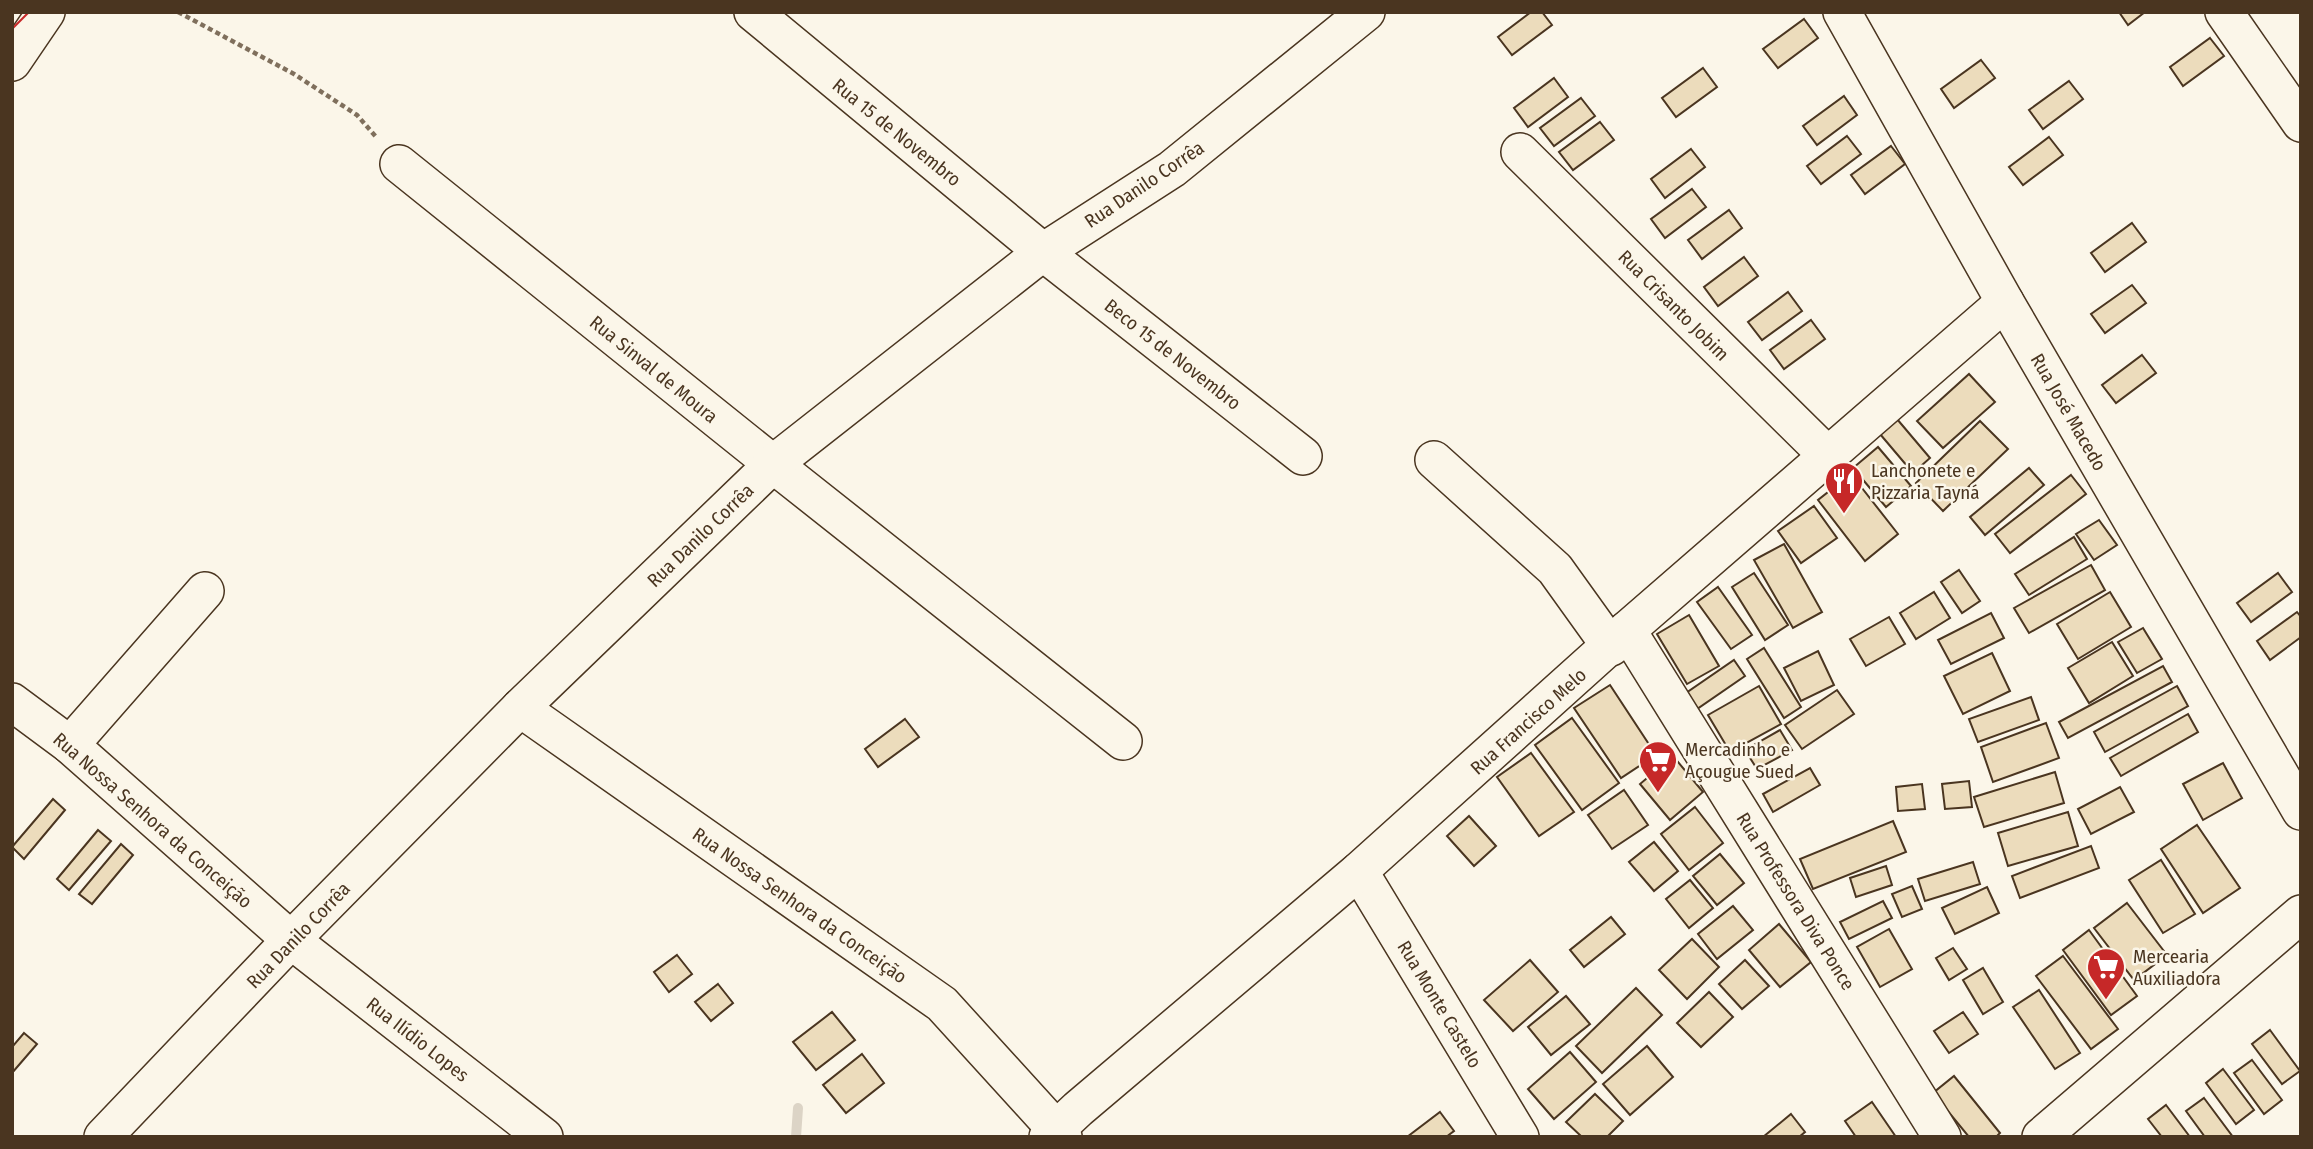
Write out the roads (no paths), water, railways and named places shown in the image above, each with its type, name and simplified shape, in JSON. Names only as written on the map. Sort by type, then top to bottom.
[{"type":"street","points":[[12,62],[46,12]]},
{"type":"street","name":"Rua 15 de Novembro","points":[[753,12],[1042,251]]},
{"type":"street","name":"Rua Danilo Corrêa","points":[[103,1137],[291,940],[520,708],[772,464],[1042,251],[1172,169],[1366,12]]},
{"type":"street","name":"Rua José Macedo","points":[[1842,12],[2006,302],[2301,811]]},
{"type":"street","points":[[2224,12],[2301,123]]},
{"type":"street","name":"Rua Crisanto Jobim","points":[[1520,152],[1829,457]]},
{"type":"street","name":"Rua Sinval de Moura","points":[[399,164],[772,464],[1124,741]]},
{"type":"street","name":"Beco 15 de Novembro","points":[[1042,251],[1303,456]]},
{"type":"street","name":"Rua Francisco Melo","points":[[1056,1134],[2006,302]]},
{"type":"street","points":[[1434,460],[1555,569],[1619,639]]},
{"type":"street","points":[[70,745],[205,591]]},
{"type":"street","name":"Rua Professora Diva Ponce","points":[[1619,639],[1942,1137]]},
{"type":"street","name":"Rua Nossa Senhora da Conceição","points":[[12,702],[70,745],[291,940]]},
{"type":"street","name":"Rua Nossa Senhora da Conceição","points":[[520,708],[942,1004],[1056,1134]]},
{"type":"street","name":"Rua Monte Castelo","points":[[1359,871],[1520,1137]]},
{"type":"street","points":[[2042,1137],[2301,914]]},
{"type":"street","name":"Rua Ilídio Lopes","points":[[291,940],[544,1137]]},
{"type":"waterway","points":[[796,1137],[798,1108]]},
{"type":"place","name":"Lanchonete e Pizzaria Tayná","points":[[1844,515]]},
{"type":"place","name":"Mercadinho e Açougue Sued","points":[[1658,794]]},
{"type":"place","name":"Mercearia Auxiliadora","points":[[2106,1001]]}]
